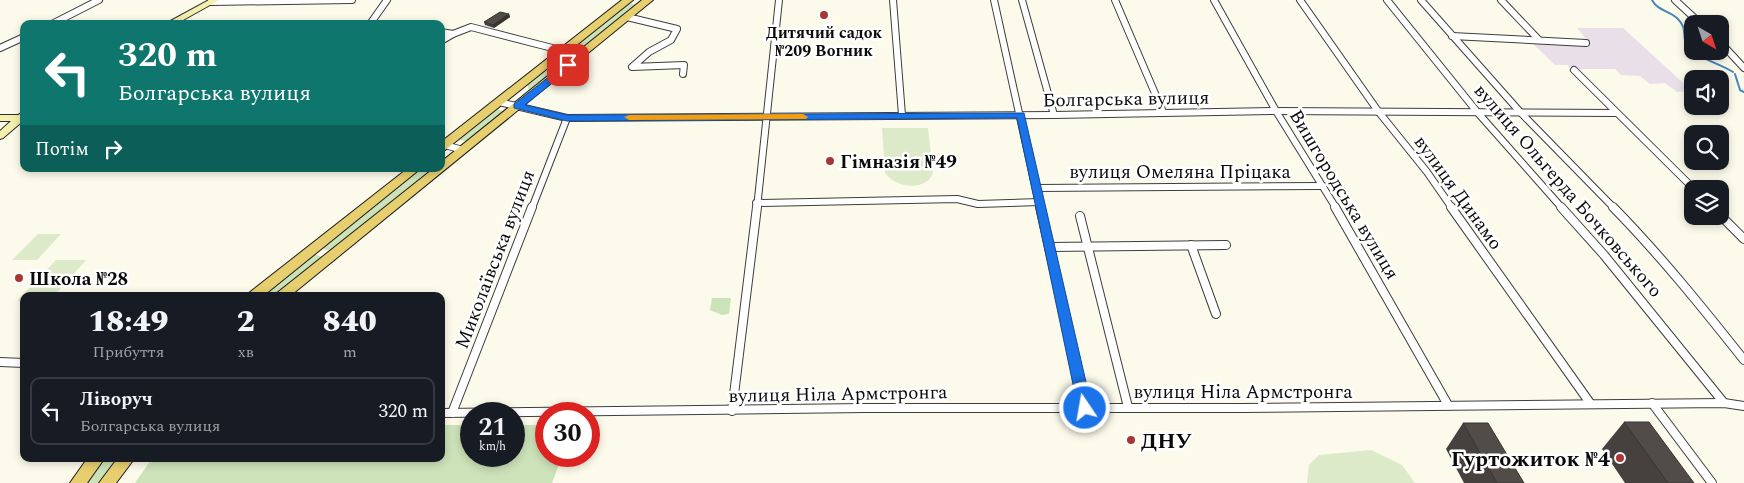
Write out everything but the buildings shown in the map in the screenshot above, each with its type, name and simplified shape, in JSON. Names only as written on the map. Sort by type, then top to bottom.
[{"type":"main road","points":[[445,143],[628,0]]},
{"type":"main road","points":[[445,165],[648,0]]},
{"type":"main road","points":[[177,20],[213,1]]},
{"type":"main road","points":[[0,118],[20,117]]},
{"type":"main road","points":[[0,136],[20,119]]},
{"type":"main road","points":[[259,292],[410,172]]},
{"type":"main road","points":[[287,292],[436,172]]},
{"type":"main road","points":[[78,483],[94,462]]},
{"type":"main road","points":[[107,483],[124,462]]},
{"type":"street","points":[[60,20],[100,0]]},
{"type":"street","points":[[213,1],[352,0]]},
{"type":"street","points":[[373,20],[387,0]]},
{"type":"street","points":[[732,411],[746,308],[779,0]]},
{"type":"street","points":[[893,0],[902,115]]},
{"type":"street","points":[[994,0],[1051,247],[1085,408]]},
{"type":"street","points":[[1022,0],[1054,115]]},
{"type":"street","points":[[1115,0],[1163,112]]},
{"type":"street","name":"Вишгородська вулиця","points":[[1214,0],[1276,111],[1324,186],[1380,281],[1448,405]]},
{"type":"street","name":"вулиця Динамо","points":[[1300,0],[1378,112],[1427,172],[1590,403]]},
{"type":"street","name":"вулиця Ольгерда Бочковського","points":[[1387,0],[1478,113],[1604,255],[1724,403]]},
{"type":"street","name":"вулиця Ольгерда Бочковського","points":[[1421,0],[1521,113],[1641,235],[1690,292],[1744,360]]},
{"type":"street","points":[[1501,0],[1539,40]]},
{"type":"street","points":[[1675,0],[1691,15]]},
{"type":"street","points":[[627,17],[677,29],[671,40],[649,52],[632,66],[684,65],[683,74]]},
{"type":"street","points":[[445,39],[471,27],[564,51]]},
{"type":"street","points":[[445,33],[453,34]]},
{"type":"street","points":[[1452,36],[1586,43]]},
{"type":"street","points":[[0,48],[20,39]]},
{"type":"street","points":[[1729,50],[1744,68]]},
{"type":"street","points":[[1574,70],[1685,180]]},
{"type":"street","name":"Болгарська вулиця","points":[[499,102],[567,118],[1054,115],[1276,111],[1616,113]]},
{"type":"street","name":"Миколаївська вулиця","points":[[452,413],[567,118]]},
{"type":"street","points":[[445,146],[464,150]]},
{"type":"street","name":"вулиця Омеляна Пріцака","points":[[1037,188],[1324,186]]},
{"type":"street","points":[[756,203],[957,199],[978,204],[1040,202]]},
{"type":"street","points":[[1080,216],[1128,407]]},
{"type":"street","points":[[1729,224],[1744,239]]},
{"type":"street","points":[[1190,245],[1216,314]]},
{"type":"street","points":[[1051,247],[1226,245]]},
{"type":"street","points":[[0,362],[20,363]]},
{"type":"street","name":"вулиця Ніла Армстронга","points":[[445,413],[864,408],[1242,408],[1590,403],[1724,403],[1744,406]]},
{"type":"street","points":[[1652,403],[1712,483]]},
{"type":"shaded area","points":[[1577,28],[1623,28],[1684,84],[1684,92],[1677,92],[1665,83],[1650,84],[1640,76],[1621,75],[1615,69],[1571,69],[1567,65],[1555,65],[1530,41],[1587,40]]},
{"type":"green space","points":[[629,3],[638,5],[581,51],[571,49]]},
{"type":"green space","points":[[568,51],[578,54],[530,93],[527,84]]},
{"type":"green space","points":[[496,109],[506,112],[468,142],[457,139]]},
{"type":"green space","points":[[882,128],[928,128],[933,173],[929,179],[924,183],[910,186],[896,182],[885,173]]},
{"type":"green space","points":[[416,172],[431,172],[333,252],[321,248]]},
{"type":"green space","points":[[38,234],[61,234],[37,260],[12,260]]},
{"type":"green space","points":[[314,254],[325,258],[282,292],[266,292]]},
{"type":"green space","points":[[56,260],[86,260],[58,292],[26,292]]},
{"type":"green space","points":[[712,298],[731,298],[729,314],[722,315],[710,310]]},
{"type":"green space","points":[[445,425],[460,425],[460,467],[525,467],[525,425],[535,425],[535,467],[558,467],[552,483],[135,483],[150,462],[445,462]]},
{"type":"green space","points":[[1371,450],[1402,465],[1415,483],[1307,483],[1309,465],[1319,455]]},
{"type":"green space","points":[[100,462],[119,462],[104,483],[85,483]]},
{"type":"waterway","points":[[1652,0],[1654,4],[1677,18],[1684,28],[1685,40],[1689,48],[1700,56],[1733,72]]},
{"type":"waterway","points":[[1735,74],[1740,90],[1744,92]]},
{"type":"slow traffic","points":[[629,117],[803,117]]},
{"type":"place","name":"Дитячий садок №209 Вогник","points":[[824,15]]},
{"type":"place","name":"Гімназія №49","points":[[830,161]]},
{"type":"place","name":"Школа №28","points":[[19,278]]},
{"type":"place","name":"ДНУ","points":[[1131,440]]},
{"type":"place","name":"Гуртожиток №4","points":[[1620,458]]},
{"type":"route","points":[[568,65],[517,106],[567,118],[1021,115],[1085,408]]}]
